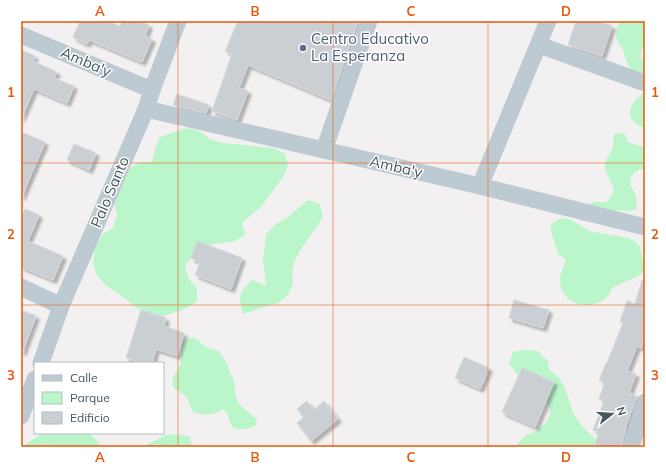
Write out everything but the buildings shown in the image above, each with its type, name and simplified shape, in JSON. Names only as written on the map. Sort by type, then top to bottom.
[{"type":"street","name":"Palo Santo","points":[[40,362],[61,306],[146,109],[178,21]]},
{"type":"street","points":[[324,150],[369,21]]},
{"type":"street","points":[[480,186],[548,21]]},
{"type":"street","name":"Amba'y","points":[[21,35],[152,90]]},
{"type":"street","points":[[539,45],[645,83]]},
{"type":"street","name":"Amba'y","points":[[146,109],[480,186],[645,227]]},
{"type":"street","points":[[21,287],[61,306]]},
{"type":"street","points":[[21,416],[34,381]]},
{"type":"street","points":[[636,443],[645,402]]},
{"type":"green space","points":[[621,21],[645,21],[645,46],[641,50],[641,57],[645,59],[645,68],[643,73],[636,75],[631,70],[623,49],[616,37],[616,31]]},
{"type":"green space","points":[[645,92],[645,129],[633,121],[630,112],[636,100]]},
{"type":"green space","points":[[186,128],[199,131],[210,139],[222,143],[273,148],[285,154],[288,166],[283,177],[261,207],[242,223],[245,235],[235,241],[207,245],[194,255],[185,265],[188,278],[197,288],[197,301],[185,309],[161,317],[149,314],[137,308],[105,285],[97,275],[93,263],[95,248],[102,235],[113,228],[117,215],[111,189],[129,169],[140,162],[152,162],[160,137]]},
{"type":"green space","points":[[614,134],[625,134],[629,143],[645,148],[645,168],[635,172],[631,177],[630,184],[636,196],[637,209],[631,211],[618,210],[593,215],[589,204],[595,202],[607,202],[614,191],[606,171],[605,164],[613,148]]},
{"type":"green space","points":[[308,200],[320,204],[323,217],[295,260],[292,272],[293,284],[288,295],[278,303],[243,314],[240,296],[244,288],[252,280],[266,286],[263,259],[266,234],[276,224],[288,217]]},
{"type":"green space","points":[[564,218],[571,220],[593,232],[635,241],[640,247],[643,261],[644,268],[642,274],[612,288],[608,296],[601,302],[583,305],[575,303],[567,298],[562,291],[560,281],[561,273],[566,260],[558,254],[551,231],[551,225],[557,220]]},
{"type":"green space","points":[[194,337],[207,348],[219,351],[233,378],[238,403],[256,419],[257,423],[255,426],[244,429],[234,428],[228,415],[223,409],[209,415],[193,412],[186,397],[174,387],[173,379],[181,362],[183,343]]},
{"type":"green space","points":[[525,350],[538,351],[548,361],[549,369],[559,378],[565,388],[573,413],[581,425],[598,442],[597,447],[514,447],[525,436],[536,431],[546,423],[551,412],[546,401],[526,385],[509,364],[513,352]]},
{"type":"green space","points":[[41,434],[90,434],[101,445],[116,447],[21,447]]},
{"type":"green space","points":[[178,434],[190,437],[192,447],[142,447],[166,435]]},
{"type":"place","name":"Centro Educativo La Esperanza","points":[[303,48]]}]
